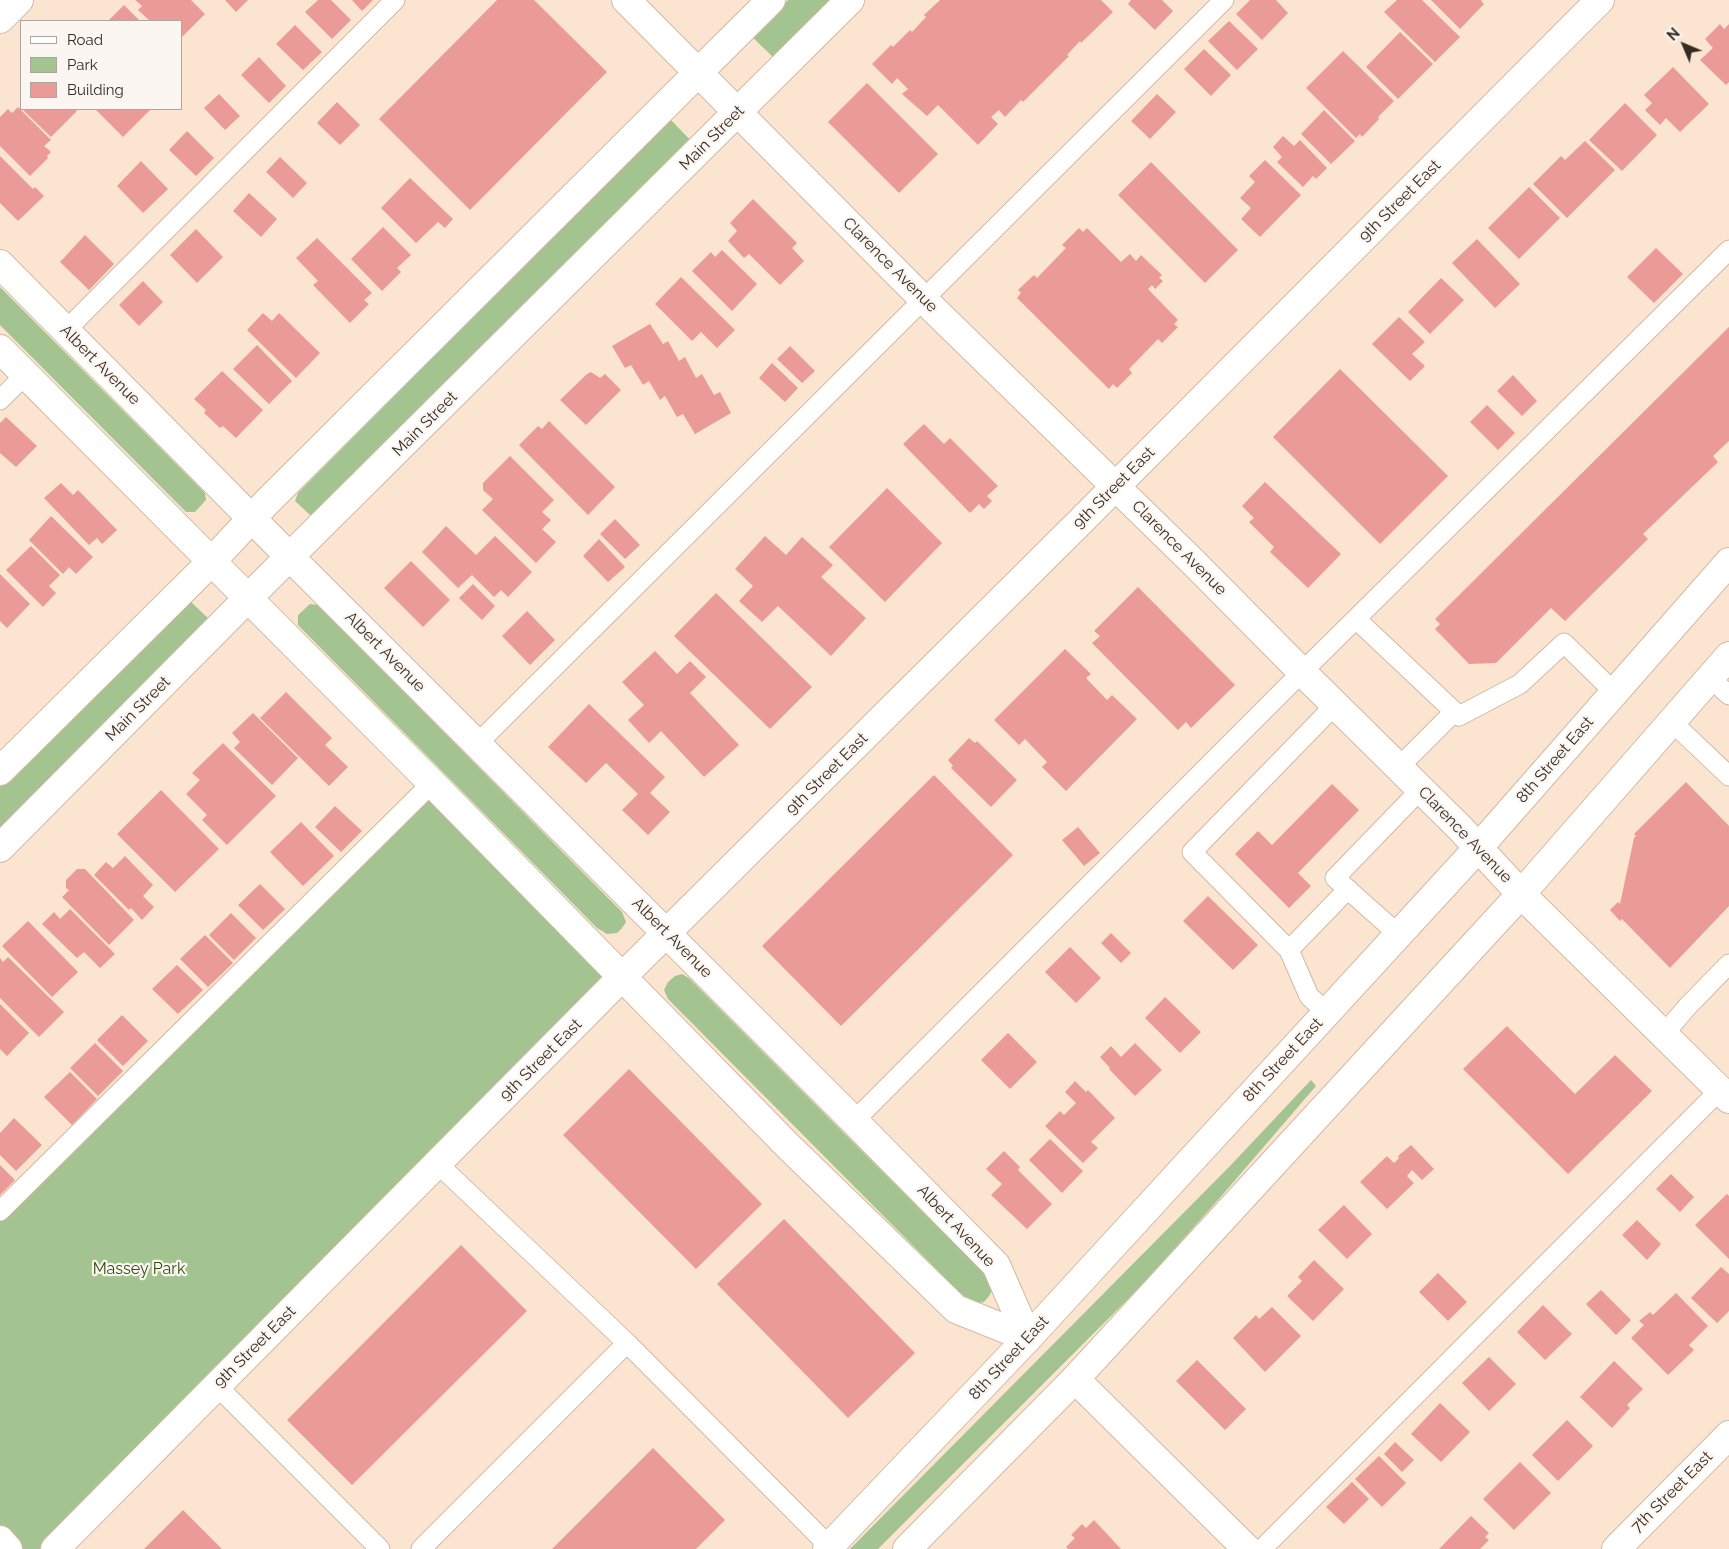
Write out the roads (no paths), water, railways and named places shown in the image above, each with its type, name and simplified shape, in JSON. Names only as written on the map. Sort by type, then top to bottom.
[{"type":"street","points":[[0,19],[19,0]]},
{"type":"street","name":"Clarence Avenue","points":[[626,0],[924,300],[1116,486],[1336,704],[1421,789],[1521,894],[1724,1094]]},
{"type":"street","points":[[0,771],[771,0]]},
{"type":"street","name":"Main Street","points":[[0,848],[248,598],[291,558],[850,0]]},
{"type":"street","name":"9th Street East","points":[[55,1549],[216,1385],[1600,0]]},
{"type":"street","name":"Albert Avenue","points":[[0,264],[996,1265],[1028,1338]]},
{"type":"street","points":[[0,349],[432,783],[788,1146],[956,1309],[1028,1338]]},
{"type":"street","name":"8th Street East","points":[[829,1548],[1028,1338],[1478,848],[1729,562]]},
{"type":"street","points":[[907,1549],[1075,1379],[1521,894],[1672,722],[1719,686],[1729,656]]},
{"type":"street","points":[[1075,1379],[1247,1549]]},
{"type":"street","name":"7th Street East","points":[[1616,1549],[1729,1435]]},
{"type":"street","points":[[0,1540],[8,1549]]},
{"type":"lane","points":[[66,330],[395,0]]},
{"type":"lane","points":[[477,744],[1224,0]]},
{"type":"lane","points":[[854,1121],[1302,672],[1729,250]]},
{"type":"lane","points":[[0,400],[26,374]]},
{"type":"lane","points":[[1356,619],[1458,716],[1520,684],[1564,643],[1614,692]]},
{"type":"lane","points":[[1326,1012],[1309,996],[1289,950],[1192,852],[1336,704]]},
{"type":"lane","points":[[1399,767],[1454,712]]},
{"type":"lane","points":[[1672,722],[1729,776]]},
{"type":"lane","points":[[0,1211],[432,783]]},
{"type":"lane","points":[[1398,934],[1335,878],[1421,789]]},
{"type":"lane","points":[[1289,950],[1348,888]]},
{"type":"lane","points":[[1664,1034],[1687,1007],[1729,964]]},
{"type":"lane","points":[[1262,1549],[1724,1094]]},
{"type":"lane","points":[[438,1164],[627,1343],[829,1548]]},
{"type":"lane","points":[[421,1549],[627,1343]]},
{"type":"lane","points":[[216,1385],[380,1549]]},
{"type":"park label","name":"Massey Park","points":[[139,1269]]}]
